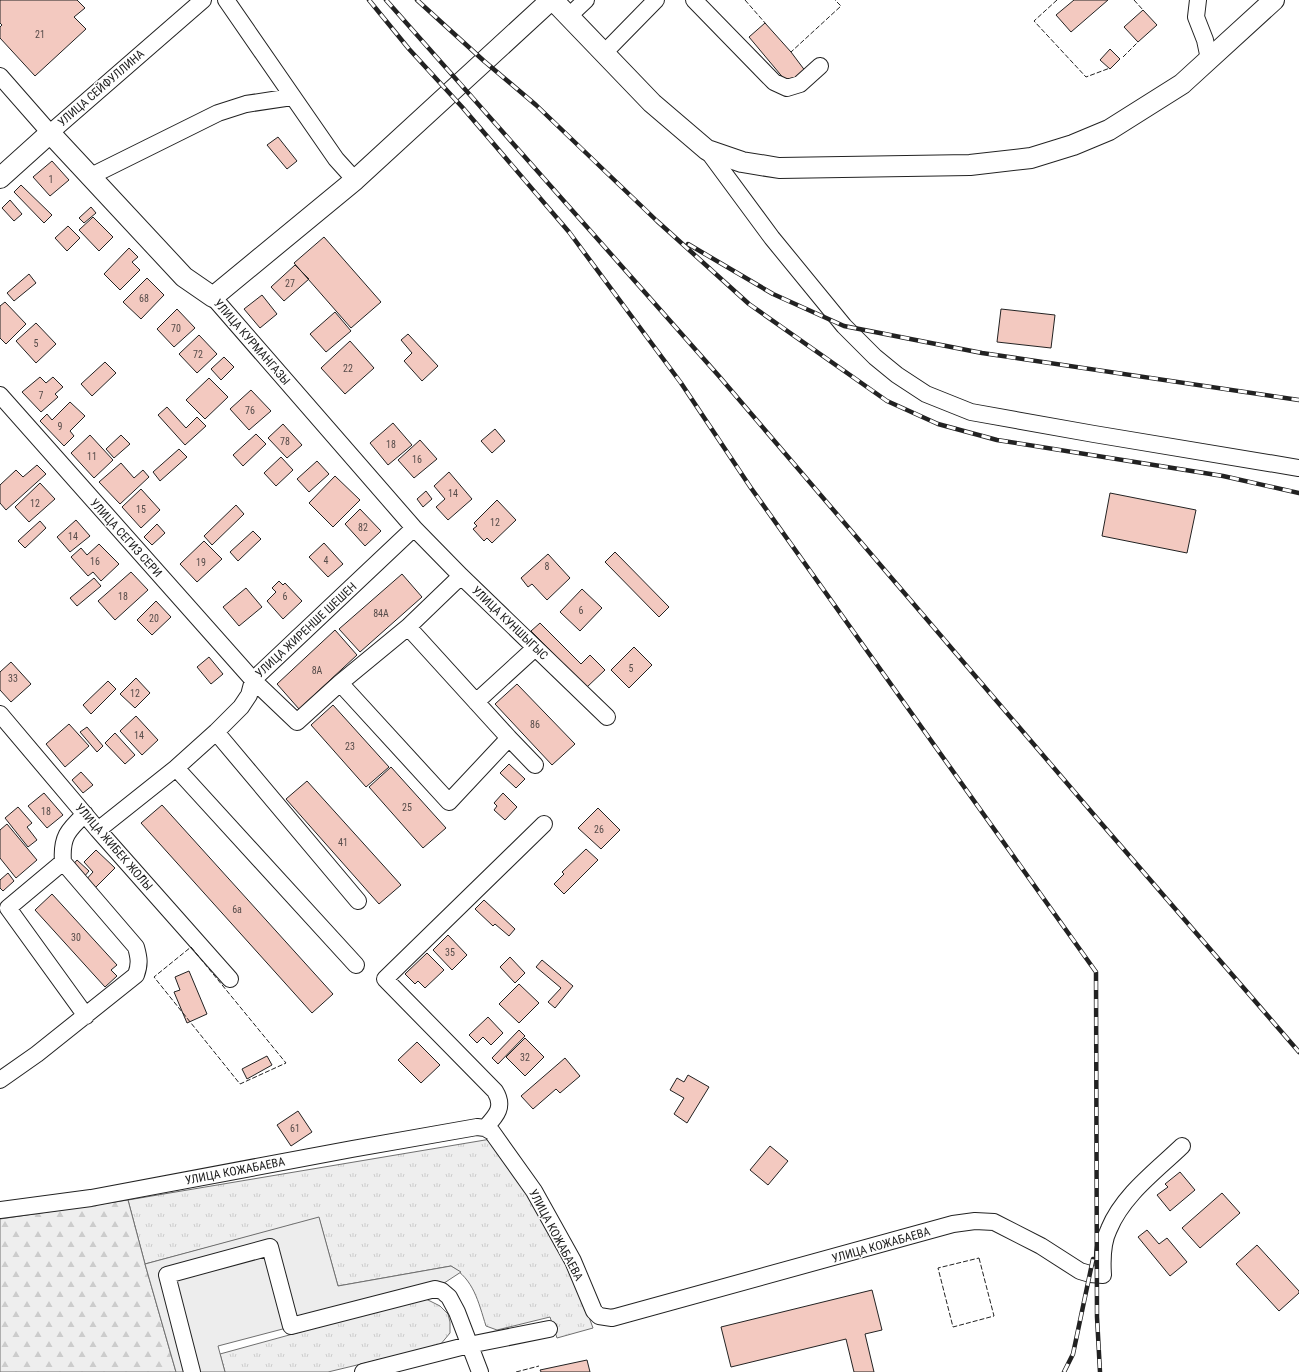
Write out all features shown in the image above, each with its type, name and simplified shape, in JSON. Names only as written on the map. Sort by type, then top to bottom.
[{"type":"main road","points":[[213,297],[355,180],[552,0],[652,103],[707,150],[742,162],[779,168],[970,165],[1031,158],[1072,145],[1109,130],[1182,84],[1274,0]]},
{"type":"main road","name":"УЛИЦА КУРМАНГАЗЫ","points":[[50,133],[184,277],[213,297]]},
{"type":"main road","name":"УЛИЦА СЕЙФУЛЛИНА","points":[[0,178],[50,133]]},
{"type":"street","name":"УЛИЦА СЕЙФУЛЛИНА","points":[[50,133],[203,0]]},
{"type":"street","points":[[226,0],[336,159],[355,180]]},
{"type":"street","points":[[569,16],[586,0]]},
{"type":"street","points":[[604,53],[656,0]]},
{"type":"street","points":[[694,0],[774,82],[787,88],[800,84],[820,66]]},
{"type":"street","points":[[1198,0],[1196,17],[1205,40],[1209,59]]},
{"type":"street","name":"УЛИЦА КУРМАНГАЗЫ","points":[[0,76],[50,133]]},
{"type":"street","points":[[91,176],[218,113],[246,104],[292,97]]},
{"type":"street","points":[[707,150],[772,238],[844,326],[886,366],[926,394],[971,412],[1299,468]]},
{"type":"street","name":"УЛИЦА КУРМАНГАЗЫ","points":[[213,297],[414,528]]},
{"type":"street","name":"УЛИЦА СЕГИЗ СЕРИ","points":[[0,395],[253,680],[297,722],[340,683]]},
{"type":"street","name":"УЛИЦА КУНШЫГЫС","points":[[414,528],[461,576],[607,716]]},
{"type":"street","name":"УЛИЦА ЖИРЕНШЕ ШЕШЕН","points":[[98,830],[176,768],[216,732],[241,707],[249,695],[253,680],[414,528]]},
{"type":"street","points":[[461,576],[408,627],[340,683],[449,802],[508,738]]},
{"type":"street","points":[[408,627],[508,738],[535,765]]},
{"type":"street","points":[[476,702],[535,648]]},
{"type":"street","name":"УЛИЦА ЖИБЕК ЖОЛЫ","points":[[0,714],[98,830],[230,979]]},
{"type":"street","points":[[216,732],[358,902]]},
{"type":"street","points":[[176,768],[356,965]]},
{"type":"street","points":[[0,1080],[37,1054],[86,1016],[136,975],[140,966],[136,947],[63,862],[62,852],[65,839],[70,828],[85,814]]},
{"type":"street","points":[[485,1128],[494,1118],[500,1105],[498,1097],[494,1091],[385,979],[544,824]]},
{"type":"street","points":[[63,862],[8,908],[86,1016]]},
{"type":"street","name":"УЛИЦА КОЖАБАЕВА","points":[[0,1210],[91,1198],[468,1127],[485,1128],[492,1132],[534,1191],[573,1261],[594,1311],[599,1316],[605,1318],[622,1316],[953,1224],[975,1221],[994,1222],[1040,1246],[1080,1271],[1090,1274],[1103,1275],[1102,1256],[1108,1230],[1121,1205],[1182,1146]]},
{"type":"street","points":[[192,1372],[167,1275],[270,1247],[291,1326],[435,1289],[442,1291],[448,1297],[457,1312],[480,1372]]},
{"type":"street","points":[[364,1372],[469,1345],[549,1329]]},
{"type":"green space","points":[[491,1139],[566,1254],[593,1328],[557,1338],[550,1317],[497,1330],[486,1326],[470,1285],[459,1272],[451,1266],[338,1286],[319,1218],[145,1264],[128,1200]]},
{"type":"green space","points":[[128,1200],[176,1372],[0,1372],[0,1219]]},
{"type":"green space","points":[[424,1298],[440,1306],[448,1314],[450,1333],[440,1345],[328,1372],[225,1372],[220,1354]]},
{"type":"shaded area","points":[[319,1217],[338,1286],[451,1266],[461,1272],[435,1289],[218,1346],[225,1372],[176,1372],[145,1264]]},
{"type":"building","points":[[0,0],[77,0],[85,8],[74,17],[86,29],[35,76],[0,38],[0,27],[2,25],[0,23]]},
{"type":"building","points":[[1074,0],[1108,0],[1071,32],[1056,15]]},
{"type":"building","points":[[1143,10],[1157,25],[1138,42],[1124,27]]},
{"type":"building","points":[[765,23],[791,52],[806,72],[790,86],[749,37]]},
{"type":"building","points":[[1110,49],[1120,59],[1110,69],[1100,60]]},
{"type":"building","points":[[278,137],[297,161],[287,169],[267,145]]},
{"type":"building","points":[[52,161],[69,180],[50,196],[33,177]]},
{"type":"building","points":[[21,185],[52,215],[44,223],[14,192]]},
{"type":"building","points":[[10,200],[22,214],[14,221],[2,208]]},
{"type":"building","points":[[91,207],[96,213],[84,223],[79,218]]},
{"type":"building","points":[[93,217],[113,237],[99,251],[79,230]]},
{"type":"building","points":[[68,226],[80,238],[67,251],[55,238]]},
{"type":"building","points":[[324,237],[381,302],[351,328],[294,263]]},
{"type":"building","points":[[129,248],[138,257],[132,262],[140,270],[120,290],[104,274]]},
{"type":"building","points":[[295,265],[309,279],[284,301],[271,287]]},
{"type":"building","points":[[29,274],[36,283],[14,301],[7,293]]},
{"type":"building","points":[[147,278],[164,295],[141,319],[123,302]]},
{"type":"building","points":[[262,295],[277,314],[260,328],[244,309]]},
{"type":"building","points":[[5,302],[26,324],[6,344],[0,338],[0,306]]},
{"type":"building","points":[[177,309],[195,328],[174,347],[157,329]]},
{"type":"building","points":[[1001,309],[1055,315],[1051,348],[997,342]]},
{"type":"building","points":[[335,312],[351,331],[326,352],[310,334]]},
{"type":"building","points":[[36,323],[56,344],[36,363],[16,341]]},
{"type":"building","points":[[408,334],[438,366],[422,381],[404,361],[412,353],[401,340]]},
{"type":"building","points":[[199,335],[217,354],[197,373],[179,354]]},
{"type":"building","points":[[350,341],[374,368],[345,394],[321,368]]},
{"type":"building","points":[[224,357],[234,367],[221,380],[211,369]]},
{"type":"building","points":[[105,362],[116,373],[92,396],[81,384]]},
{"type":"building","points":[[40,377],[46,383],[53,377],[63,387],[55,394],[58,397],[41,412],[22,392]]},
{"type":"building","points":[[209,378],[228,397],[205,419],[186,400]]},
{"type":"building","points":[[251,390],[271,411],[249,430],[230,409]]},
{"type":"building","points":[[70,402],[85,416],[70,431],[74,436],[64,446],[40,421],[47,414],[52,420]]},
{"type":"building","points":[[167,407],[186,428],[197,417],[206,426],[185,445],[158,415]]},
{"type":"building","points":[[393,423],[412,445],[388,465],[370,443]]},
{"type":"building","points":[[283,424],[302,445],[287,458],[268,438]]},
{"type":"building","points":[[495,429],[505,441],[492,453],[481,441]]},
{"type":"building","points":[[256,434],[266,444],[243,466],[233,455]]},
{"type":"building","points":[[90,435],[113,460],[94,478],[71,453]]},
{"type":"building","points":[[121,435],[130,444],[114,458],[106,449]]},
{"type":"building","points":[[420,440],[437,459],[414,478],[398,460]]},
{"type":"building","points":[[179,449],[187,457],[160,481],[153,472]]},
{"type":"building","points":[[281,457],[293,470],[276,486],[264,473]]},
{"type":"building","points":[[317,461],[329,474],[309,492],[297,479]]},
{"type":"building","points":[[121,463],[134,478],[143,470],[149,477],[120,504],[99,482]]},
{"type":"building","points":[[37,465],[46,474],[6,510],[0,503],[0,485],[16,470],[23,477]]},
{"type":"building","points":[[449,472],[472,499],[448,520],[436,507],[445,499],[434,486]]},
{"type":"building","points":[[335,476],[360,500],[333,527],[309,503]]},
{"type":"building","points":[[40,483],[55,499],[29,522],[15,507]]},
{"type":"building","points":[[141,489],[160,510],[141,528],[122,507]]},
{"type":"building","points":[[426,491],[432,499],[423,507],[417,499]]},
{"type":"building","points":[[1110,493],[1196,510],[1187,553],[1102,536]]},
{"type":"building","points":[[497,500],[516,520],[492,543],[487,538],[484,541],[473,529],[477,526],[474,523]]},
{"type":"building","points":[[236,505],[244,514],[212,545],[204,536]]},
{"type":"building","points":[[360,509],[381,531],[365,546],[345,524]]},
{"type":"building","points":[[76,520],[90,536],[70,552],[57,537]]},
{"type":"building","points":[[40,521],[46,528],[25,548],[18,541]]},
{"type":"building","points":[[157,524],[165,533],[152,545],[144,537]]},
{"type":"building","points":[[253,531],[261,539],[238,561],[230,552]]},
{"type":"building","points":[[204,541],[222,559],[197,582],[180,564]]},
{"type":"building","points":[[324,543],[343,564],[328,577],[309,557]]},
{"type":"building","points":[[99,544],[119,564],[101,581],[93,572],[88,576],[71,557],[81,548],[87,555]]},
{"type":"building","points":[[615,552],[669,607],[659,617],[605,562]]},
{"type":"building","points":[[548,554],[570,578],[547,600],[532,584],[528,587],[521,578]]},
{"type":"building","points":[[131,572],[148,590],[115,620],[98,601]]},
{"type":"building","points":[[402,574],[422,597],[360,652],[339,629]]},
{"type":"building","points":[[94,578],[101,586],[77,606],[70,598]]},
{"type":"building","points":[[279,581],[283,585],[285,583],[302,601],[283,619],[267,601],[276,592],[272,588]]},
{"type":"building","points":[[246,588],[262,607],[239,626],[223,607]]},
{"type":"building","points":[[582,589],[602,608],[580,631],[560,612]]},
{"type":"building","points":[[156,601],[171,617],[152,635],[137,620]]},
{"type":"building","points":[[540,623],[581,664],[590,655],[605,670],[587,687],[531,631]]},
{"type":"building","points":[[335,630],[357,655],[299,709],[277,684]]},
{"type":"building","points":[[634,647],[652,665],[629,688],[611,670]]},
{"type":"building","points":[[209,657],[223,674],[211,684],[197,667]]},
{"type":"building","points":[[11,662],[31,684],[11,702],[0,690],[0,672]]},
{"type":"building","points":[[136,678],[150,693],[135,708],[120,694]]},
{"type":"building","points":[[108,681],[116,689],[91,714],[83,705]]},
{"type":"building","points":[[517,684],[575,744],[552,765],[495,704]]},
{"type":"building","points":[[333,705],[389,767],[366,787],[311,725]]},
{"type":"building","points":[[136,716],[158,740],[142,755],[120,731]]},
{"type":"building","points":[[69,724],[89,746],[65,767],[46,744]]},
{"type":"building","points":[[87,727],[103,746],[97,752],[80,732]]},
{"type":"building","points":[[115,733],[135,755],[125,764],[105,743]]},
{"type":"building","points":[[509,764],[525,779],[516,788],[500,773]]},
{"type":"building","points":[[391,767],[446,828],[423,848],[369,787]]},
{"type":"building","points":[[81,772],[93,785],[83,793],[72,780]]},
{"type":"building","points":[[307,781],[401,885],[379,904],[286,799]]},
{"type":"building","points":[[44,793],[63,815],[47,828],[28,806]]},
{"type":"building","points":[[503,793],[517,807],[505,820],[494,810],[497,806],[494,803]]},
{"type":"building","points":[[162,805],[333,994],[312,1013],[141,823]]},
{"type":"building","points":[[18,807],[32,823],[27,827],[37,840],[28,847],[5,818]]},
{"type":"building","points":[[598,808],[620,830],[601,849],[578,828]]},
{"type":"building","points":[[7,824],[37,860],[16,878],[0,858],[0,830]]},
{"type":"building","points":[[586,849],[598,860],[564,894],[554,884],[564,874],[562,872]]},
{"type":"building","points":[[96,850],[115,868],[93,890],[84,882],[93,872],[84,862]]},
{"type":"building","points":[[77,860],[89,871],[83,878],[71,867]]},
{"type":"building","points":[[8,873],[14,881],[3,891],[0,888],[0,880]]},
{"type":"building","points":[[52,894],[117,965],[111,970],[117,976],[105,987],[35,910]]},
{"type":"building","points":[[484,900],[515,929],[509,936],[495,924],[493,926],[475,909]]},
{"type":"building","points":[[448,935],[467,955],[452,970],[433,950]]},
{"type":"building","points":[[427,953],[444,970],[425,988],[418,981],[415,984],[405,974]]},
{"type":"building","points":[[510,957],[525,973],[515,983],[500,967]]},
{"type":"building","points":[[542,960],[573,986],[555,1008],[548,1002],[561,988],[536,967]]},
{"type":"building","points":[[189,971],[207,1014],[187,1023],[174,992],[180,990],[175,977]]},
{"type":"building","points":[[519,984],[539,1003],[519,1023],[499,1004]]},
{"type":"building","points":[[488,1017],[503,1033],[491,1045],[483,1037],[477,1043],[469,1035]]},
{"type":"building","points":[[519,1030],[525,1036],[498,1064],[492,1058]]},
{"type":"building","points":[[525,1038],[544,1057],[525,1076],[506,1057]]},
{"type":"building","points":[[417,1042],[440,1065],[421,1083],[398,1060]]},
{"type":"building","points":[[267,1056],[272,1065],[247,1079],[242,1069]]},
{"type":"building","points":[[565,1058],[580,1076],[560,1093],[556,1089],[533,1109],[521,1096]]},
{"type":"building","points":[[688,1075],[709,1087],[687,1123],[674,1114],[684,1098],[670,1090],[677,1078],[684,1082]]},
{"type":"building","points":[[298,1111],[312,1132],[291,1146],[277,1125]]},
{"type":"building","points":[[770,1146],[788,1161],[768,1185],[750,1170]]},
{"type":"building","points":[[1180,1172],[1195,1190],[1170,1211],[1157,1195],[1168,1187],[1165,1184]]},
{"type":"building","points":[[1222,1193],[1240,1213],[1200,1248],[1182,1228]]},
{"type":"building","points":[[1147,1230],[1159,1244],[1167,1238],[1187,1262],[1170,1276],[1138,1237]]},
{"type":"building","points":[[1257,1245],[1299,1291],[1299,1293],[1279,1311],[1236,1264]]},
{"type":"building","points":[[872,1290],[882,1330],[865,1334],[874,1372],[854,1372],[846,1339],[731,1367],[721,1327]]},
{"type":"building","points":[[587,1360],[590,1372],[541,1372],[540,1370]]},
{"type":"railway","points":[[369,0],[409,49],[463,108],[569,232],[681,383],[751,488],[1096,972],[1097,1317],[1100,1372]]},
{"type":"railway","points":[[386,0],[718,375],[1299,1052]]},
{"type":"railway","points":[[417,0],[484,61],[536,105],[657,221],[749,304],[887,401],[938,424],[997,440],[1223,476],[1299,493]]},
{"type":"railway","points":[[688,244],[773,294],[844,326],[982,353],[1299,400]]},
{"type":"railway","points":[[1064,1372],[1073,1354],[1093,1259]]},
{"type":"fence","points":[[745,0],[766,24]]},
{"type":"fence","points":[[790,51],[791,52],[841,6],[835,0]]},
{"type":"fence","points":[[1057,0],[1034,21],[1086,77],[1110,68]]},
{"type":"fence","points":[[1134,0],[1143,10]]},
{"type":"fence","points":[[1123,57],[1138,42]]},
{"type":"fence","points":[[191,947],[286,1063],[240,1084],[154,977],[191,947]]},
{"type":"fence","points":[[979,1258],[994,1316],[953,1327],[938,1268],[979,1258]]},
{"type":"fence","points":[[516,1372],[539,1366]]}]
